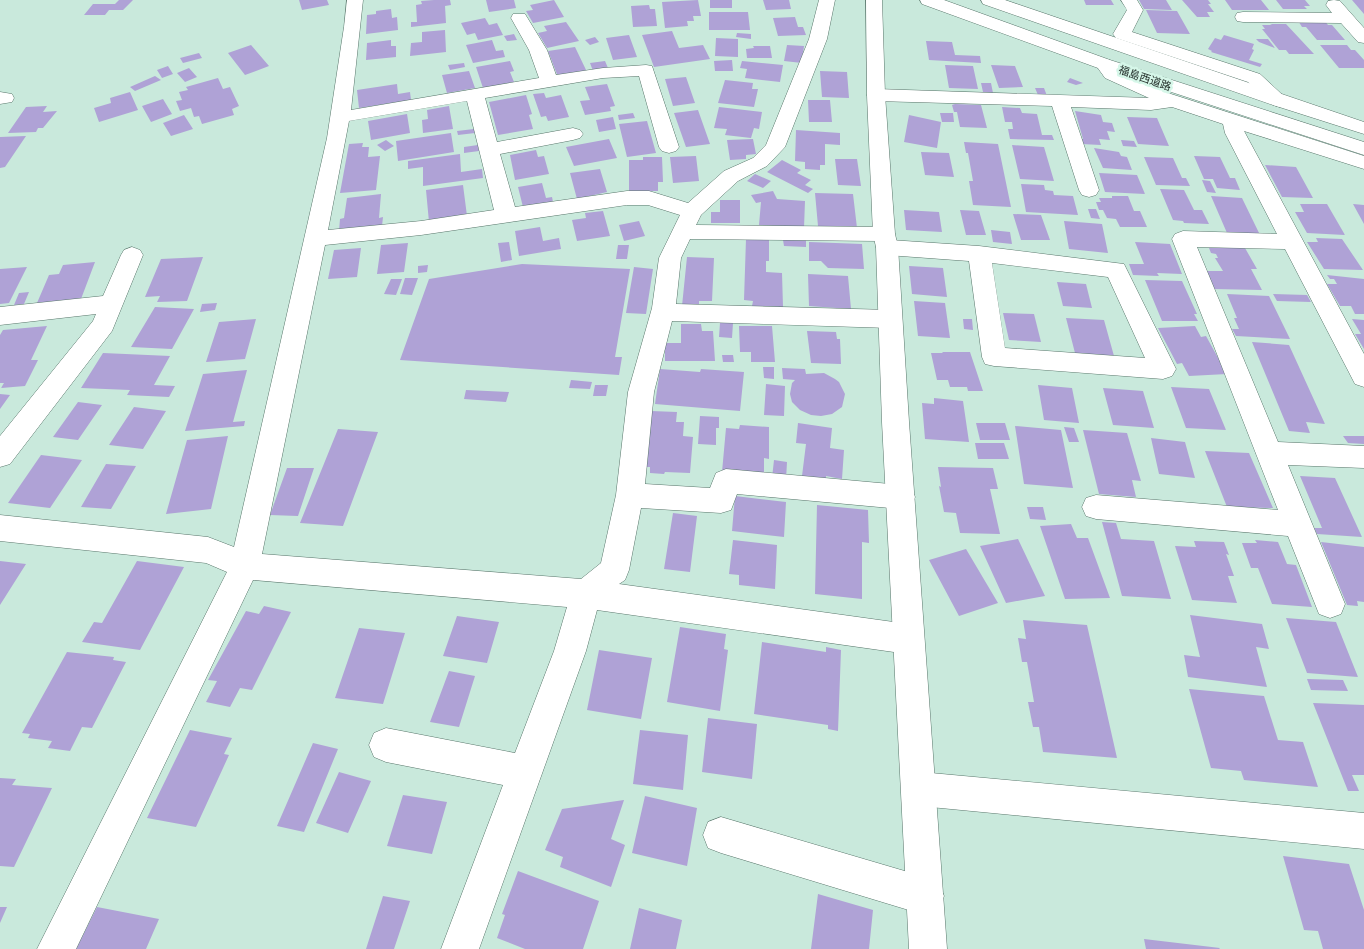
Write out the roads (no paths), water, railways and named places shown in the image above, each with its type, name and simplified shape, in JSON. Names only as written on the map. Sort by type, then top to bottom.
[{"type":"main road","points":[[56,949],[245,566],[340,117],[356,0]]},
{"type":"main road","points":[[460,949],[570,651],[586,594],[614,570],[630,495],[634,446],[642,392],[663,312],[670,258],[686,221],[731,176],[760,162],[775,147],[818,39],[827,0]]},
{"type":"main road","points":[[874,0],[876,95],[908,638],[920,789],[928,949]]},
{"type":"main road","name":"福島西道路","points":[[928,0],[1104,64],[1364,148]]},
{"type":"main road","name":"福島西道路","points":[[989,0],[1280,101],[1364,128]]},
{"type":"main road","points":[[1129,0],[1135,10],[1122,34],[1254,78],[1280,101]]},
{"type":"main road","points":[[1330,0],[1364,38]]},
{"type":"main road","points":[[1242,17],[1346,18]]},
{"type":"main road","points":[[519,18],[538,50],[549,82]]},
{"type":"main road","points":[[1104,64],[1111,74],[1173,101],[1364,163]]},
{"type":"main road","points":[[340,117],[602,73],[646,70],[669,147]]},
{"type":"main road","points":[[475,95],[506,215]]},
{"type":"main road","points":[[876,95],[1151,104],[1173,101]]},
{"type":"main road","points":[[1060,102],[1089,190]]},
{"type":"main road","points":[[1232,120],[1235,134],[1291,242],[1363,372]]},
{"type":"main road","points":[[489,150],[573,134]]},
{"type":"main road","points":[[315,239],[421,228],[627,198],[649,198],[686,221],[886,240],[979,254],[1116,270],[1163,369],[994,357],[979,254]]},
{"type":"main road","points":[[1291,242],[1183,239],[1271,453],[1330,604]]},
{"type":"main road","points":[[0,456],[103,325],[132,255]]},
{"type":"main road","points":[[0,316],[112,304]]},
{"type":"main road","points":[[663,312],[890,319]]},
{"type":"main road","points":[[1271,453],[1364,457]]},
{"type":"main road","points":[[630,495],[721,502],[726,481],[901,498]]},
{"type":"main road","points":[[1096,508],[1299,524]]},
{"type":"main road","points":[[0,528],[208,550],[245,566],[586,594],[908,638]]},
{"type":"main road","points":[[386,745],[526,772]]},
{"type":"main road","points":[[920,789],[1364,831]]},
{"type":"main road","points":[[721,835],[925,896]]}]
